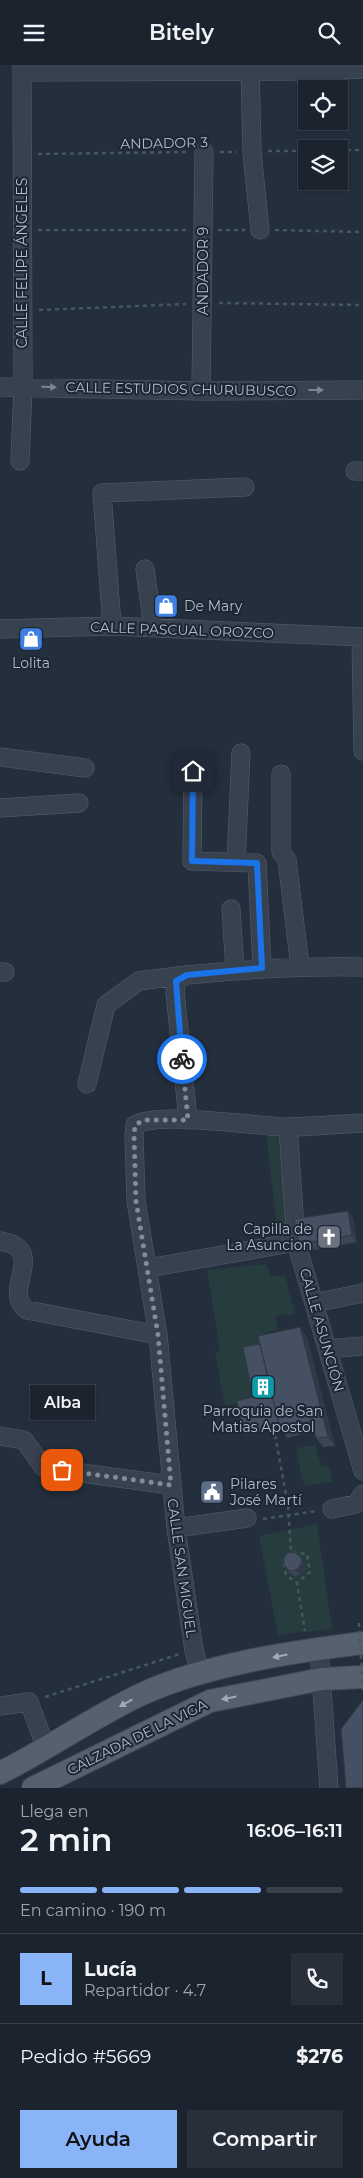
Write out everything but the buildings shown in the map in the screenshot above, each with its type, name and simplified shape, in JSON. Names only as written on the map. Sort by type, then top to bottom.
[{"type":"main road","points":[[4,1778],[46,1748],[143,1694],[200,1673],[313,1649],[361,1633]]},
{"type":"main road","name":"CALZADA DE LA VIGA","points":[[44,1786],[210,1701],[322,1679],[363,1677]]},
{"type":"street","points":[[250,68],[252,151],[260,230]]},
{"type":"street","points":[[22,69],[363,69]]},
{"type":"street","name":"CALLE FELIPE ÁNGELES","points":[[20,461],[23,387],[22,69]]},
{"type":"street","name":"ANDADOR 9","points":[[201,391],[204,152]]},
{"type":"street","name":"CALLE ESTUDIOS CHURUBUSCO","points":[[0,387],[201,391],[363,389]]},
{"type":"street","points":[[112,625],[102,493],[245,487]]},
{"type":"street","points":[[145,569],[153,628]]},
{"type":"street","name":"CALLE PASCUAL OROZCO","points":[[0,629],[112,625],[362,637]]},
{"type":"street","points":[[362,637],[363,751]]},
{"type":"street","points":[[236,862],[241,753]]},
{"type":"street","points":[[0,757],[85,768]]},
{"type":"street","points":[[193,771],[192,861],[257,863],[262,968]]},
{"type":"street","points":[[281,774],[281,852],[288,860],[300,966]]},
{"type":"street","points":[[0,808],[79,803]]},
{"type":"street","points":[[231,909],[235,970]]},
{"type":"street","points":[[88,1084],[106,1005],[139,981],[262,968],[300,966],[363,967]]},
{"type":"street","points":[[187,975],[176,981],[175,992],[188,1120],[288,1127],[363,1123]]},
{"type":"street","name":"CALLE SAN MIGUEL","points":[[188,1120],[144,1120],[135,1125],[134,1135],[136,1201],[158,1335],[176,1528],[194,1650],[200,1673]]},
{"type":"street","name":"CALLE ASUNCIÓN","points":[[288,1127],[296,1242],[363,1471]]},
{"type":"street","points":[[0,1241],[17,1246],[22,1253],[23,1262],[17,1296],[20,1305],[27,1310],[158,1335]]},
{"type":"street","points":[[148,1268],[296,1242]]},
{"type":"street","points":[[314,1303],[363,1293]]},
{"type":"street","points":[[327,1349],[363,1346]]},
{"type":"street","points":[[0,1435],[24,1440],[44,1468],[171,1485]]},
{"type":"street","points":[[332,1509],[356,1504],[363,1494]]},
{"type":"street","points":[[176,1528],[247,1518]]},
{"type":"street","points":[[313,1649],[322,1679],[329,1788]]},
{"type":"street","points":[[0,1706],[29,1702],[46,1748]]},
{"type":"path","points":[[348,150],[363,150]]},
{"type":"path","name":"ANDADOR 3","points":[[21,154],[298,151]]},
{"type":"path","points":[[275,1435],[289,1515],[291,1552],[283,1565],[286,1575],[297,1583],[313,1649]]},
{"type":"path","points":[[247,1518],[266,1519],[332,1509]]},
{"type":"path","points":[[291,1552],[307,1554],[310,1572],[297,1583]]},
{"type":"path","points":[[361,1633],[363,1690]]},
{"type":"path","points":[[29,1702],[194,1650]]},
{"type":"green space","points":[[266,1134],[274,1134],[283,1143],[287,1232],[278,1235]]},
{"type":"green space","points":[[266,1264],[271,1276],[285,1275],[295,1314],[275,1316],[278,1330],[264,1333],[265,1346],[255,1400],[225,1406],[215,1352],[220,1350],[207,1270]]},
{"type":"green space","points":[[315,1445],[321,1466],[329,1467],[332,1482],[304,1486],[296,1448]]},
{"type":"green space","points":[[317,1524],[332,1629],[278,1635],[259,1536]]},
{"type":"way so far","points":[[62,1470],[171,1485],[158,1335],[136,1201],[134,1135],[135,1125],[144,1120],[188,1120],[182,1059]]},
{"type":"place","name":"De Mary","points":[[166,606]]},
{"type":"place","name":"Lolita","points":[[31,639]]},
{"type":"place","name":"Capilla de La Asuncion","points":[[329,1237]]},
{"type":"place","name":"Parroquia de San Matias Apostol","points":[[263,1387]]},
{"type":"place","name":"Alba","points":[[62,1470]]},
{"type":"place","name":"Pilares José Martí","points":[[212,1492]]},
{"type":"route","points":[[182,1059],[175,992],[176,981],[187,975],[262,968],[257,863],[192,861],[193,771]]}]
